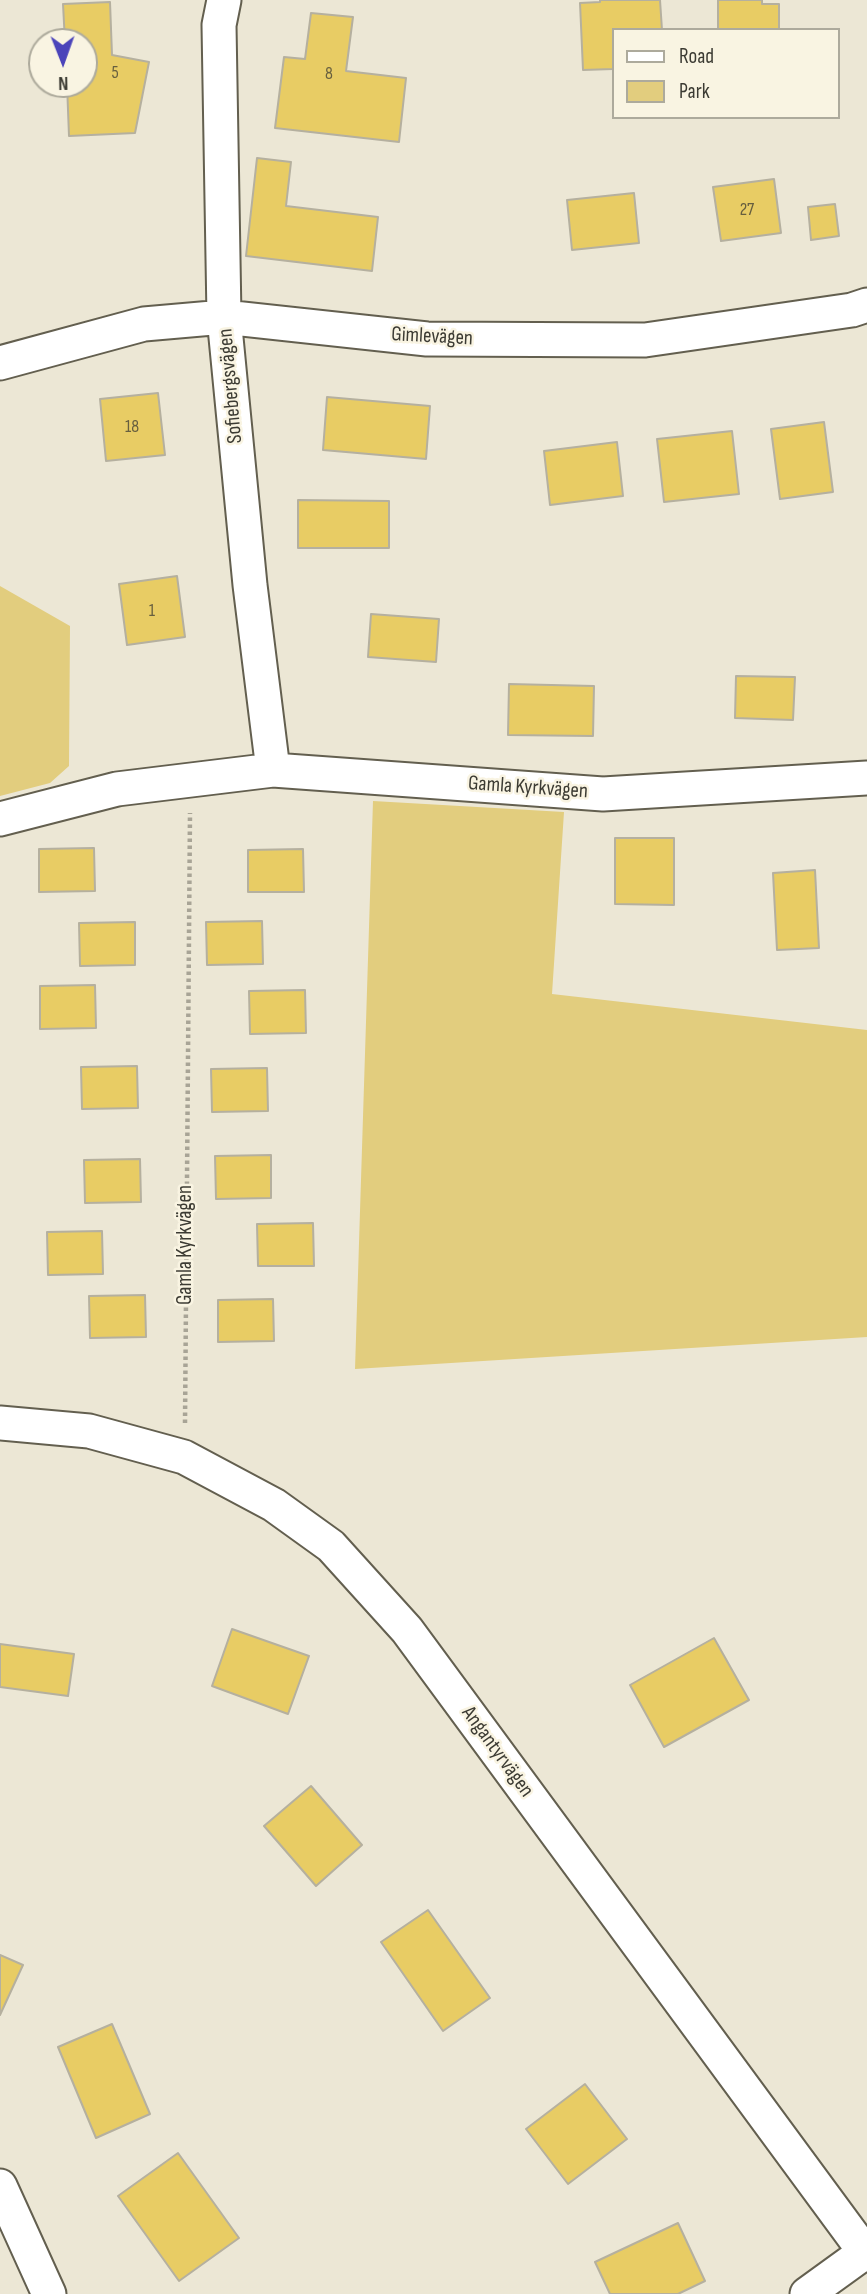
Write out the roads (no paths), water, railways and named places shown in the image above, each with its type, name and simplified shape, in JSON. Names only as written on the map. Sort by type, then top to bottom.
[{"type":"street","name":"Sofiebergsvägen","points":[[223,0],[219,25],[224,317],[250,585],[273,771]]},
{"type":"street","name":"Gimlevägen","points":[[0,363],[144,324],[224,317],[427,339],[645,340],[852,310],[867,305]]},
{"type":"street","name":"Gamla Kyrkvägen","points":[[0,819],[117,789],[273,771],[603,794],[867,779]]},
{"type":"street","name":"Angantyrvägen","points":[[0,1423],[89,1431],[184,1457],[274,1505],[331,1546],[407,1630],[866,2254]]},
{"type":"street","points":[[0,2186],[49,2294]]},
{"type":"street","points":[[807,2294],[866,2254]]}]
